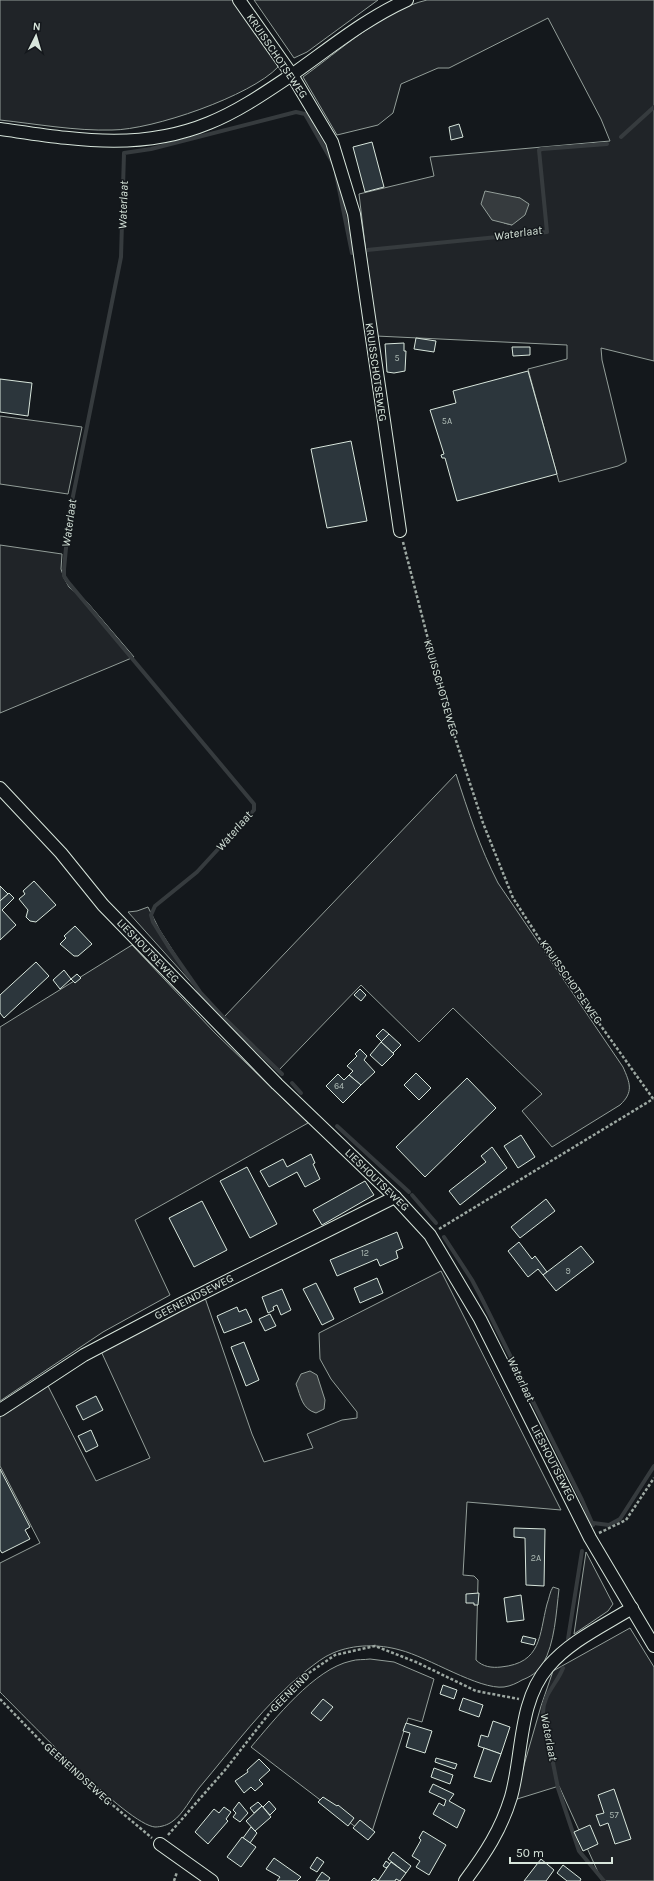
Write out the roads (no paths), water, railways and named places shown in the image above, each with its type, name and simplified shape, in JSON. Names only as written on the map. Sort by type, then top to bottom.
[{"type":"street","name":"KRUISSCHOTSEWEG","points":[[239,0],[292,75],[332,142],[354,214],[400,531]]},
{"type":"street","points":[[0,130],[92,142],[127,141],[154,139],[208,124],[229,114],[292,75],[381,12],[407,0]]},
{"type":"street","name":"LIESHOUTSEWEG","points":[[0,788],[61,853],[103,905],[277,1084],[395,1197],[430,1235],[480,1319],[590,1538],[654,1646]]},
{"type":"street","name":"GEENEINDSEWEG","points":[[0,1410],[84,1354],[395,1197]]},
{"type":"street","points":[[465,1881],[485,1855],[496,1835],[511,1796],[530,1700],[538,1682],[548,1668],[566,1649],[632,1608]]},
{"type":"street","points":[[160,1844],[212,1881]]},
{"type":"waterway","name":"Waterlaat","points":[[621,137],[654,107]]},
{"type":"waterway","name":"Waterlaat","points":[[282,1074],[224,1018],[200,992],[168,946],[153,922],[151,915],[155,906],[197,872],[254,810],[254,804],[68,582],[64,576],[64,569],[69,516],[121,257],[124,153],[151,149],[296,112],[305,114],[333,163]]},
{"type":"waterway","name":"Waterlaat","points":[[367,250],[547,232],[539,150],[607,144]]},
{"type":"waterway","name":"Waterlaat","points":[[336,174],[352,253]]},
{"type":"waterway","name":"Waterlaat","points":[[292,1083],[301,1093]]},
{"type":"waterway","name":"Waterlaat","points":[[337,1126],[409,1192]]},
{"type":"waterway","name":"Waterlaat","points":[[412,1195],[436,1223]]},
{"type":"waterway","name":"Waterlaat","points":[[444,1237],[472,1280],[481,1297],[593,1525]]},
{"type":"waterway","points":[[593,1523],[609,1525],[620,1519],[654,1466]]},
{"type":"waterway","name":"Waterlaat","points":[[568,1639],[582,1551]]},
{"type":"waterway","name":"Waterlaat","points":[[563,1668],[545,1700],[543,1713],[558,1788],[579,1851],[604,1881]]}]
